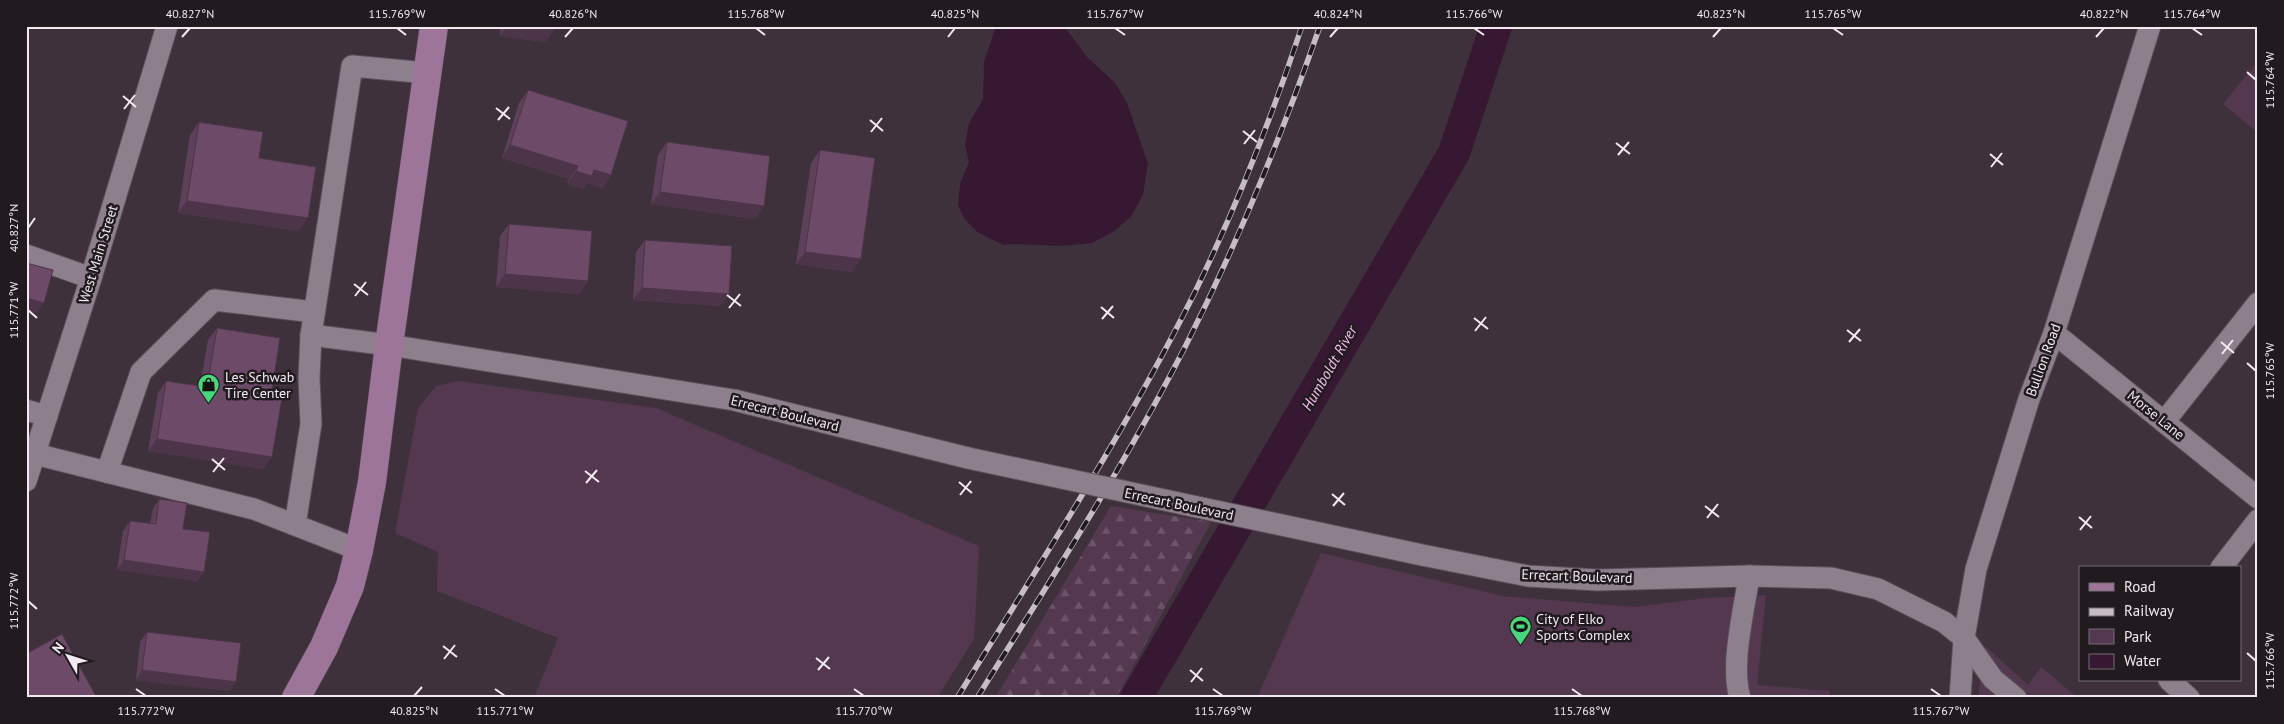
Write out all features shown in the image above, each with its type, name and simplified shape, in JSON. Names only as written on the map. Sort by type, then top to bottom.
[{"type":"main road","points":[[296,698],[324,647],[350,586],[359,550],[372,482],[388,345],[434,26]]},
{"type":"street","name":"West Main Street","points":[[26,481],[91,278],[167,26]]},
{"type":"street","name":"Bullion Road","points":[[1960,698],[1964,638],[1976,569],[2029,398],[2054,332],[2150,26]]},
{"type":"street","points":[[295,525],[311,424],[308,378],[311,335],[352,66],[427,73]]},
{"type":"street","points":[[26,255],[91,278]]},
{"type":"street","points":[[107,472],[141,372],[214,300],[314,312]]},
{"type":"street","points":[[2164,422],[2258,303]]},
{"type":"street","name":"Morse Lane","points":[[2054,332],[2258,498]]},
{"type":"street","name":"Errecart Boulevard","points":[[311,335],[388,345],[734,400],[968,458],[1528,576],[1596,580],[1749,576],[1831,578],[1878,589],[1944,622],[1964,638],[1993,679],[2016,698]]},
{"type":"street","points":[[26,410],[48,416]]},
{"type":"street","points":[[35,454],[254,509],[359,550]]},
{"type":"street","points":[[2223,566],[2258,520]]},
{"type":"street","points":[[1740,698],[1737,683],[1737,661],[1749,576]]},
{"type":"street","points":[[2172,682],[2189,698]]},
{"type":"green space","points":[[2258,61],[2258,133],[2223,104]]},
{"type":"green space","points":[[459,381],[656,408],[979,546],[974,639],[937,698],[534,698],[558,638],[437,591],[438,552],[395,533],[418,408],[436,386]]},
{"type":"green space","points":[[1111,506],[1211,522],[1120,691],[1114,698],[995,698]]},
{"type":"green space","name":"City of Elko Sports Complex","points":[[1321,553],[1503,596],[1635,607],[1706,598],[1766,595],[1757,685],[1830,691],[1829,698],[1257,698]]},
{"type":"green space","points":[[1985,646],[2028,685],[2041,667],[2078,698],[1978,698]]},
{"type":"water","points":[[996,26],[1064,26],[1087,57],[1115,83],[1127,103],[1148,164],[1143,195],[1132,215],[1115,231],[1092,243],[1061,246],[1003,245],[977,232],[964,218],[958,205],[960,184],[969,162],[965,145],[969,123],[983,99],[984,62]]},
{"type":"building","points":[[530,26],[554,26],[554,30]]},
{"type":"building","points":[[528,90],[628,121],[611,175],[594,170],[592,176],[576,171],[578,166],[510,145]]},
{"type":"building","points":[[199,122],[263,132],[259,158],[316,167],[308,218],[187,201]]},
{"type":"building","points":[[667,142],[770,156],[764,206],[660,192]]},
{"type":"building","points":[[820,150],[875,158],[861,259],[805,252]]},
{"type":"building","points":[[509,224],[592,231],[588,281],[505,274]]},
{"type":"building","points":[[645,240],[732,246],[729,294],[642,288]]},
{"type":"building","points":[[26,263],[53,270],[44,303],[26,298]]},
{"type":"building","name":"Les Schwab Tire Center","points":[[217,328],[280,338],[271,396],[282,398],[272,457],[157,439],[166,381],[207,387]]},
{"type":"building","points":[[159,499],[187,503],[183,529],[210,532],[204,572],[124,560],[130,521],[156,524]]},
{"type":"building","points":[[147,632],[241,643],[236,682],[142,670]]},
{"type":"building","points":[[62,634],[97,698],[26,698],[26,654]]},
{"type":"waterway","name":"Humboldt River","points":[[1136,698],[1454,153],[1496,26]]},
{"type":"railway","points":[[957,698],[1050,549],[1110,448],[1194,294],[1252,162],[1302,26]]},
{"type":"railway","points":[[977,698],[1112,480],[1186,345],[1224,267],[1258,188],[1320,26]]},
{"type":"place","name":"Les Schwab Tire Center","points":[[209,404]]},
{"type":"place","name":"City of Elko Sports Complex","points":[[1520,646]]}]
